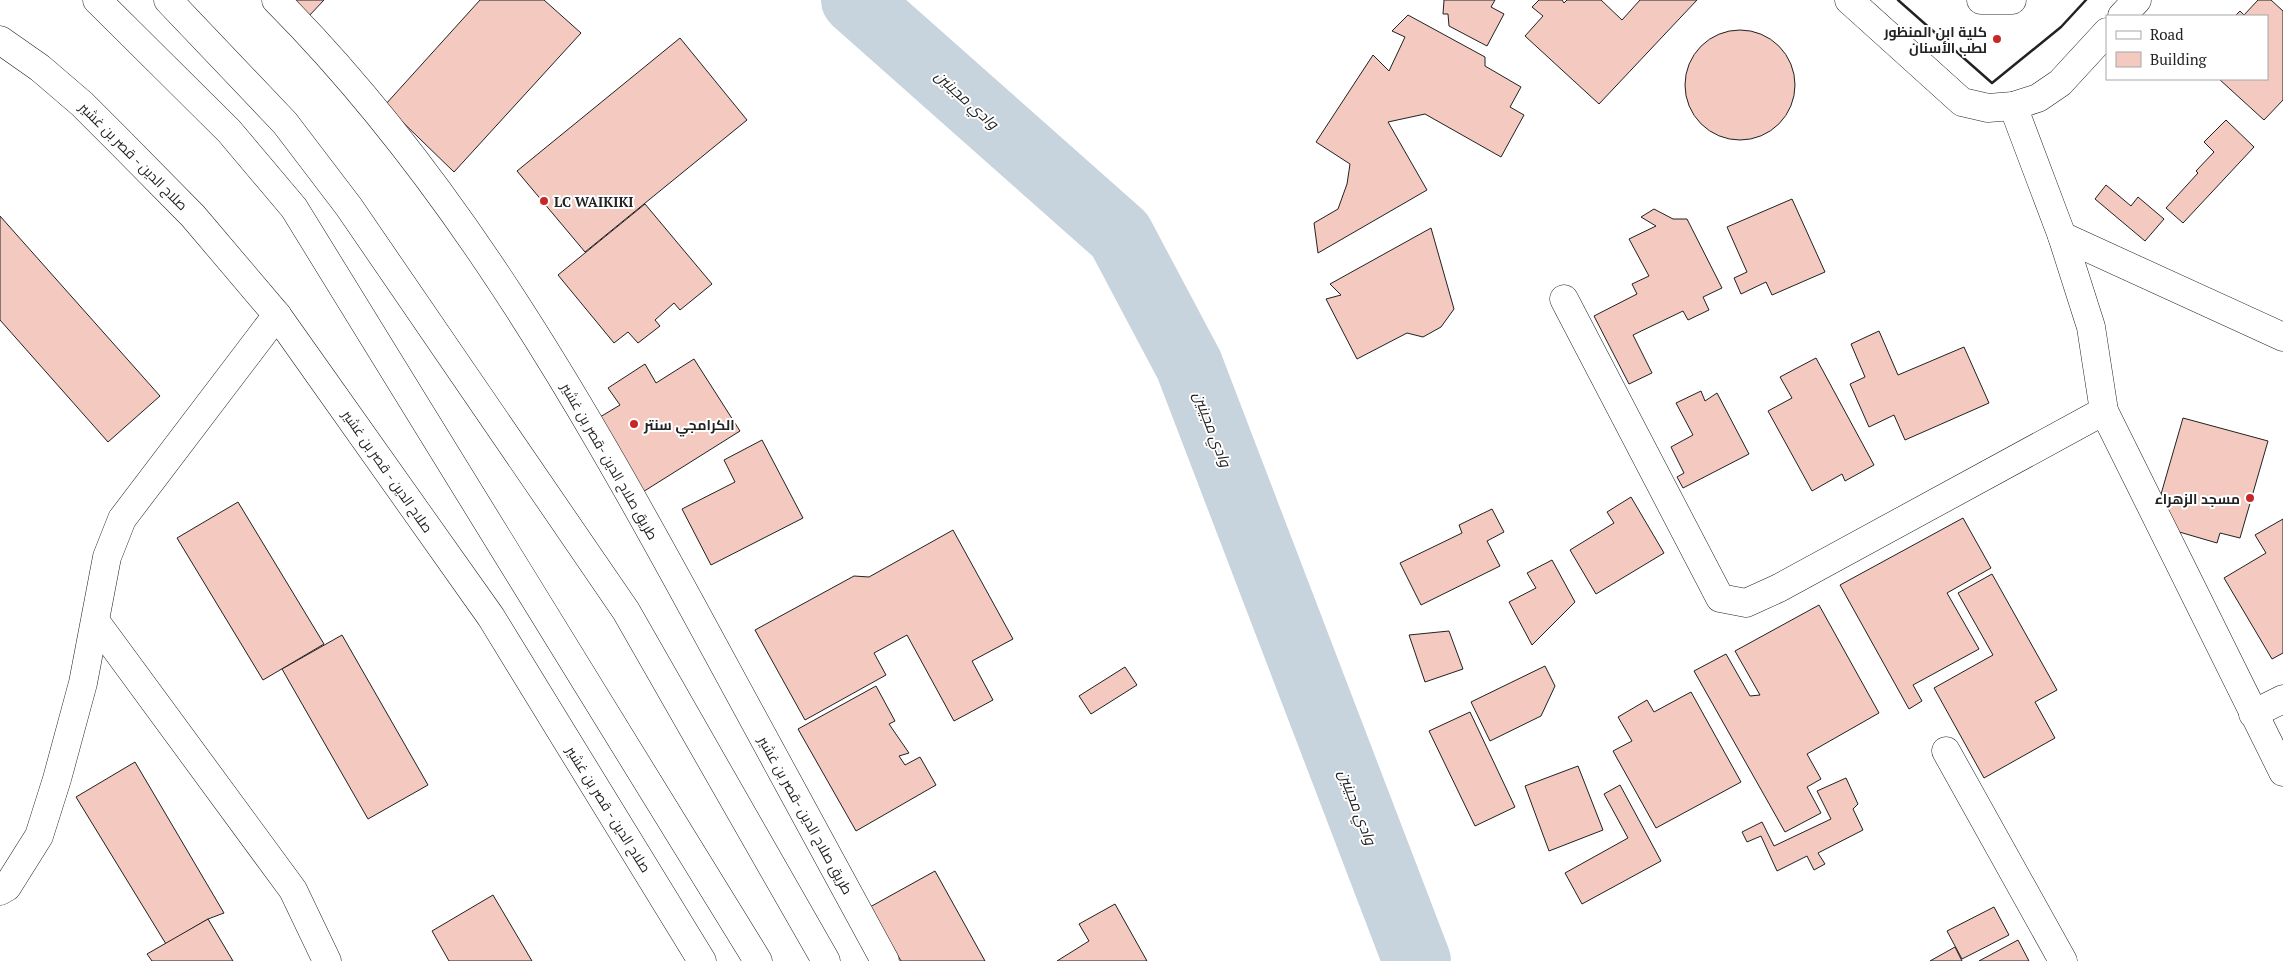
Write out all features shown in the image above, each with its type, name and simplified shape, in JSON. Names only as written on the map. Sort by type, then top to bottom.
[{"type":"main road","points":[[97,0],[229,131],[294,208],[758,961]]},
{"type":"main road","points":[[168,0],[285,123],[337,192],[626,611],[826,961]]},
{"type":"main road","name":"طريق صلاح الدين -قصر بن غشير","points":[[276,0],[304,28],[391,127],[486,259],[531,327],[633,498],[885,961]]},
{"type":"main road","points":[[1849,0],[1962,102],[1988,108],[2013,106],[2038,98],[2060,83],[2106,33]]},
{"type":"main road","points":[[1981,0],[2012,0]]},
{"type":"main road","points":[[2123,15],[2137,0]]},
{"type":"main road","name":"صلاح الدين - قصر بن غشير","points":[[0,40],[40,68],[121,143],[193,216],[277,315],[491,617],[702,961]]},
{"type":"main road","points":[[2013,106],[2062,236],[2091,327],[2104,411],[2283,772]]},
{"type":"main road","points":[[2062,236],[2283,338]]},
{"type":"main road","points":[[1564,300],[1720,598],[1746,602],[1779,588],[2104,411]]},
{"type":"main road","points":[[0,891],[7,887],[40,836],[81,692],[107,557],[122,518],[277,315]]},
{"type":"main road","points":[[96,622],[293,890],[327,961]]},
{"type":"main road","points":[[2253,714],[2283,699]]},
{"type":"main road","points":[[1946,751],[2063,961]]},
{"type":"building","points":[[290,0],[324,0],[308,17]]},
{"type":"building","points":[[480,0],[544,0],[581,33],[454,172],[385,105]]},
{"type":"building","points":[[1444,0],[1495,0],[1491,7],[1504,14],[1487,46],[1449,26],[1448,14],[1443,14]]},
{"type":"building","points":[[1539,0],[1562,0],[1564,3],[1567,0],[1601,0],[1622,20],[1640,0],[1697,0],[1599,104],[1525,36],[1543,16],[1532,7]]},
{"type":"building","points":[[2258,0],[2271,0],[2283,11],[2283,100],[2264,120],[2220,80],[2268,80],[2268,15],[2244,15]]},
{"type":"building","points":[[2240,11],[2244,15],[2236,15]]},
{"type":"building","points":[[1408,15],[1485,57],[1485,66],[1521,87],[1510,107],[1524,115],[1501,157],[1425,114],[1388,122],[1427,190],[1318,253],[1314,223],[1338,209],[1347,184],[1350,164],[1316,142],[1373,55],[1389,71],[1405,37],[1392,31]]},
{"type":"building","points":[[1740,30],[1761,34],[1779,46],[1791,64],[1795,85],[1791,106],[1779,124],[1761,136],[1740,140],[1719,136],[1701,124],[1689,106],[1685,85],[1689,64],[1701,46],[1719,34]]},
{"type":"building","points":[[680,38],[747,120],[585,252],[517,171]]},
{"type":"building","points":[[2226,120],[2254,147],[2183,223],[2166,208],[2198,173],[2196,171],[2214,152],[2204,142]]},
{"type":"building","points":[[2106,185],[2131,206],[2138,197],[2164,219],[2145,241],[2095,199]]},
{"type":"building","points":[[1792,199],[1825,272],[1772,295],[1766,282],[1741,294],[1734,278],[1747,272],[1727,227]]},
{"type":"building","points":[[645,204],[712,284],[680,310],[674,303],[655,320],[660,326],[638,343],[628,332],[614,343],[558,275]]},
{"type":"building","points":[[1654,209],[1673,219],[1687,219],[1722,288],[1703,297],[1709,310],[1688,320],[1683,311],[1633,335],[1652,373],[1629,384],[1594,316],[1637,294],[1632,284],[1649,276],[1629,239],[1656,226],[1641,217]]},
{"type":"building","points":[[0,216],[160,396],[108,442],[0,320]]},
{"type":"building","points":[[1431,228],[1454,309],[1441,327],[1423,337],[1407,333],[1357,359],[1326,299],[1341,295],[1330,284]]},
{"type":"building","points":[[1879,331],[1898,375],[1964,347],[1989,403],[1905,440],[1894,415],[1869,427],[1850,384],[1865,377],[1851,344]]},
{"type":"building","points":[[1816,358],[1874,465],[1845,481],[1842,474],[1812,491],[1768,411],[1792,398],[1780,377]]},
{"type":"building","points":[[694,359],[740,431],[638,495],[600,417],[620,405],[608,388],[645,364],[656,383]]},
{"type":"building","points":[[1701,391],[1705,401],[1717,393],[1749,454],[1683,488],[1677,477],[1684,473],[1671,447],[1693,435],[1676,403]]},
{"type":"building","points":[[2183,418],[2268,441],[2240,538],[2220,533],[2217,543],[2169,529],[2155,515]]},
{"type":"building","points":[[762,440],[803,518],[711,565],[682,509],[735,482],[724,460]]},
{"type":"building","points":[[1631,497],[1664,553],[1596,594],[1570,550],[1614,523],[1607,512]]},
{"type":"building","points":[[238,502],[324,644],[263,680],[177,538]]},
{"type":"building","points":[[1492,509],[1504,532],[1487,541],[1500,566],[1421,605],[1400,563],[1462,533],[1459,525]]},
{"type":"building","points":[[1963,518],[1991,568],[1947,593],[1979,649],[1913,685],[1922,701],[1909,709],[1840,585]]},
{"type":"building","points":[[2283,519],[2283,653],[2272,659],[2224,578],[2266,553],[2255,535]]},
{"type":"building","points":[[953,530],[1013,639],[972,661],[993,700],[954,721],[907,635],[874,653],[886,675],[805,720],[755,630],[854,576],[869,577]]},
{"type":"building","points":[[1552,560],[1575,602],[1532,645],[1509,602],[1536,588],[1527,573]]},
{"type":"building","points":[[1992,574],[2057,690],[2035,702],[2055,738],[1984,778],[1934,688],[1993,655],[1958,593]]},
{"type":"building","points":[[1819,605],[1879,713],[1807,754],[1821,779],[1807,787],[1821,813],[1785,832],[1694,671],[1726,654],[1750,696],[1760,695],[1735,651]]},
{"type":"building","points":[[1449,631],[1463,669],[1425,682],[1409,635]]},
{"type":"building","points":[[342,635],[428,785],[368,819],[282,669]]},
{"type":"building","points":[[1545,666],[1555,686],[1541,716],[1490,741],[1471,702]]},
{"type":"building","points":[[1125,667],[1137,685],[1091,714],[1079,696]]},
{"type":"building","points":[[876,686],[895,721],[889,724],[909,753],[899,756],[905,765],[920,757],[936,785],[856,831],[798,729]]},
{"type":"building","points":[[1691,692],[1741,782],[1656,828],[1613,751],[1632,741],[1618,717],[1647,700],[1654,712]]},
{"type":"building","points":[[1470,712],[1515,807],[1475,826],[1429,731]]},
{"type":"building","points":[[135,762],[224,913],[208,919],[166,944],[76,797]]},
{"type":"building","points":[[1578,766],[1603,830],[1549,851],[1525,786]]},
{"type":"building","points":[[1846,778],[1858,804],[1853,809],[1863,830],[1818,853],[1825,864],[1814,870],[1807,856],[1777,871],[1761,836],[1747,842],[1742,832],[1762,822],[1774,846],[1831,819],[1817,791]]},
{"type":"building","points":[[1620,785],[1661,861],[1582,904],[1565,873],[1628,838],[1604,794]]},
{"type":"building","points":[[935,871],[985,961],[901,961],[870,907]]},
{"type":"building","points":[[493,895],[532,961],[449,961],[432,931]]},
{"type":"building","points":[[1115,904],[1147,961],[1057,961],[1089,941],[1079,924]]},
{"type":"building","points":[[1994,907],[2009,935],[1962,959],[1947,931]]},
{"type":"building","points":[[208,919],[233,961],[152,961],[147,954]]},
{"type":"building","points":[[2018,940],[2029,961],[1979,961]]},
{"type":"building","points":[[1955,947],[1962,961],[1930,961]]},
{"type":"waterway","name":"وادي مجينين","points":[[855,0],[1120,235],[1189,365],[1417,961]]},
{"type":"wall","points":[[1898,0],[1992,83],[2061,27],[2086,0]]},
{"type":"place","name":"كلية ابن المنظور لطب الأسنان","points":[[1997,39]]},
{"type":"place","name":"LC WAIKIKI","points":[[544,201]]},
{"type":"place","name":"الكرامجي سنتر","points":[[634,424]]},
{"type":"place","name":"مسجد الزهراء","points":[[2250,498]]}]
